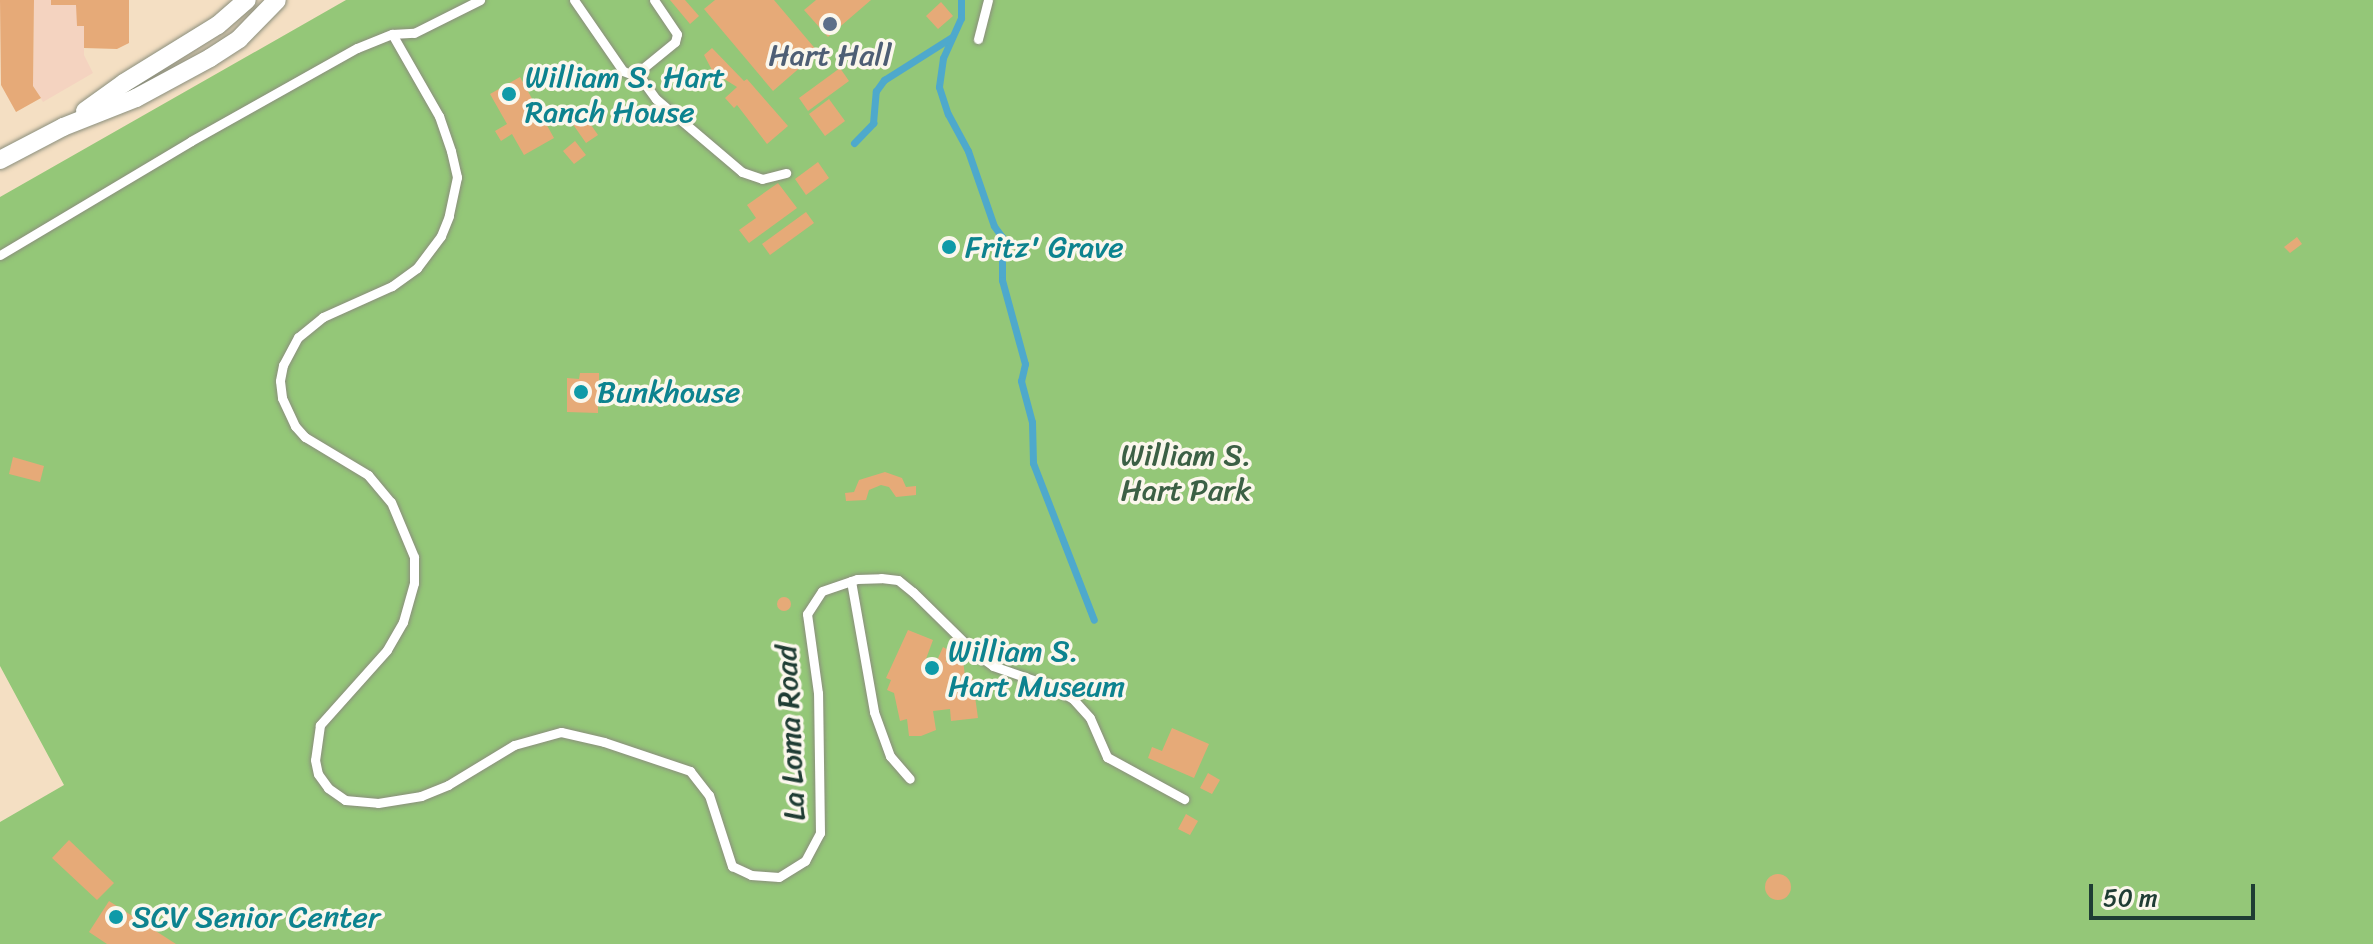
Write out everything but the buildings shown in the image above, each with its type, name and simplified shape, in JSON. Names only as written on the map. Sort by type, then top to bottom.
[{"type":"street","points":[[63,127],[124,83],[218,25],[247,0]]},
{"type":"street","points":[[0,160],[63,127],[136,98],[210,58],[239,39],[277,0]]},
{"type":"lane","points":[[0,255],[191,141],[357,48],[392,34],[414,33],[480,0]]},
{"type":"lane","points":[[574,0],[623,71],[637,73],[671,48],[677,34],[654,0]]},
{"type":"lane","points":[[978,39],[988,0]]},
{"type":"lane","name":"La Loma Road","points":[[392,34],[439,116],[451,151],[457,177],[449,216],[441,236],[417,268],[383,291],[323,317],[298,337],[283,365],[280,381],[282,398],[295,426],[305,437],[354,465],[378,486],[400,520],[414,557],[410,603],[403,622],[387,650],[320,725],[315,760],[322,782],[345,800],[378,803],[421,796],[448,785],[514,745],[534,736],[561,732],[604,742],[690,771],[709,795],[732,866],[751,875],[779,877],[805,861],[820,833],[818,693],[807,614],[822,591],[851,581],[898,580],[993,666],[1048,685],[1073,699],[1090,718],[1102,750],[1115,764],[1184,799]]},
{"type":"lane","points":[[637,73],[656,99],[742,172],[762,179],[786,173]]},
{"type":"lane","points":[[851,581],[874,712],[890,756],[910,779]]},
{"type":"shaded area","points":[[34,0],[84,0],[84,55],[93,73],[43,102],[33,86]]},
{"type":"green space","name":"William S. Hart Park","points":[[346,0],[2373,0],[2373,944],[0,944],[0,822],[64,785],[0,666],[0,197]]},
{"type":"waterway","points":[[961,0],[961,18],[943,58],[939,87],[948,114],[968,151],[994,226],[1002,237],[1002,280],[1025,364],[1021,381],[1032,422],[1033,463],[1094,620]]},
{"type":"waterway","points":[[854,143],[873,123],[876,91],[884,80],[952,37]]},
{"type":"place","name":"Hart Hall","points":[[830,24]]},
{"type":"place","name":"William S. Hart Ranch House","points":[[509,94]]},
{"type":"place","name":"Fritz' Grave","points":[[949,247]]},
{"type":"place","name":"Bunkhouse","points":[[581,392]]},
{"type":"place","name":"William S. Hart Museum","points":[[932,668]]},
{"type":"place","name":"SCV Senior Center","points":[[116,917]]}]
